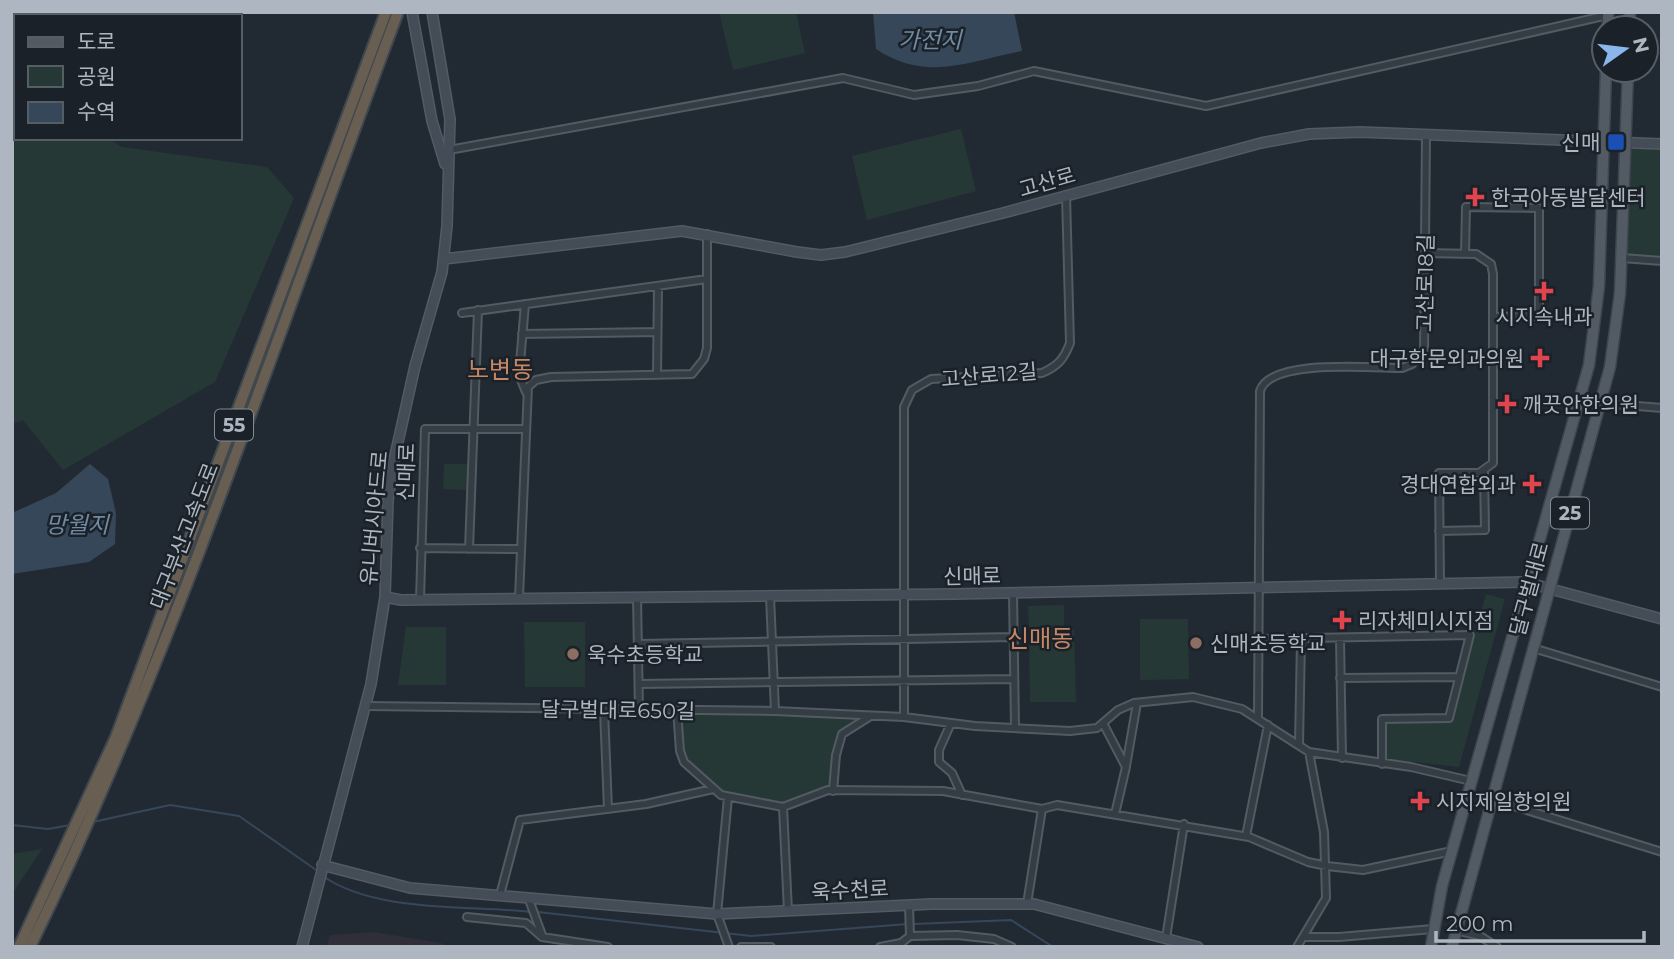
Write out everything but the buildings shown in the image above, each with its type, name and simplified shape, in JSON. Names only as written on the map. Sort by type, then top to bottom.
[{"type":"highway","name":"대구부산고속도로","points":[[30,947],[99,804],[186,586],[386,12]]},
{"type":"highway","name":"대구부산고속도로","points":[[306,246],[398,12]]},
{"type":"highway","name":"대구부산고속도로","points":[[19,947],[85,807],[290,291]]},
{"type":"main road","name":"유니버시아드로","points":[[412,12],[432,121],[447,172]]},
{"type":"main road","name":"유니버시아드로","points":[[302,947],[366,706],[385,597],[388,500],[394,460],[444,259],[450,119],[436,45],[434,12]]},
{"type":"main road","name":"달구벌대로","points":[[1430,947],[1452,851],[1525,582],[1590,358],[1599,286],[1605,84]]},
{"type":"main road","name":"달구벌대로","points":[[1452,947],[1490,799],[1601,403],[1618,323],[1627,84]]},
{"type":"main road","name":"고산로","points":[[444,259],[669,231],[707,234],[821,255],[879,245],[1261,143],[1309,134],[1426,134],[1662,144]]},
{"type":"main road","name":"신매로","points":[[385,597],[420,600],[1013,593],[1525,582],[1549,586],[1662,619]]},
{"type":"main road","name":"욱수천로","points":[[322,865],[410,888],[717,914],[909,905],[1027,904],[1077,913],[1198,947]]},
{"type":"street","points":[[449,150],[844,78],[914,94],[978,86],[1034,71],[1206,106],[1608,13]]},
{"type":"street","name":"고산로18길","points":[[1260,587],[1262,385],[1283,371],[1402,368],[1424,352],[1426,134]]},
{"type":"street","name":"고산로12길","points":[[905,594],[904,407],[909,394],[932,379],[1042,373],[1056,366],[1065,356],[1070,343],[1066,195]]},
{"type":"street","points":[[1465,254],[1466,207],[1539,208],[1539,316],[1493,317]]},
{"type":"street","points":[[526,392],[531,383],[542,378],[692,374],[704,359],[707,348],[707,234]]},
{"type":"street","points":[[1425,253],[1476,254],[1491,264],[1493,463],[1484,472],[1439,473],[1440,584]]},
{"type":"street","points":[[1622,258],[1662,261]]},
{"type":"street","points":[[462,313],[707,279]]},
{"type":"street","points":[[657,375],[658,285]]},
{"type":"street","points":[[519,598],[526,392],[519,375],[525,304]]},
{"type":"street","points":[[469,549],[478,310]]},
{"type":"street","points":[[522,334],[657,332]]},
{"type":"street","points":[[1601,403],[1662,408]]},
{"type":"street","name":"신매로","points":[[420,600],[425,429],[472,429]]},
{"type":"street","points":[[472,429],[524,429]]},
{"type":"street","points":[[1439,531],[1485,530],[1484,472]]},
{"type":"street","points":[[420,548],[520,549]]},
{"type":"street","points":[[1258,717],[1260,587]]},
{"type":"street","points":[[1013,593],[1012,679],[1015,728]]},
{"type":"street","points":[[904,717],[905,594]]},
{"type":"street","points":[[770,596],[775,711]]},
{"type":"street","points":[[637,597],[639,710]]},
{"type":"street","points":[[1259,639],[1470,635],[1449,718],[1382,719],[1382,764]]},
{"type":"street","points":[[638,644],[1013,637]]},
{"type":"street","points":[[1340,638],[1342,758]]},
{"type":"street","points":[[1298,745],[1301,639]]},
{"type":"street","points":[[1532,648],[1662,687]]},
{"type":"street","points":[[1340,678],[1459,677]]},
{"type":"street","points":[[639,684],[1012,679]]},
{"type":"street","name":"달구벌대로650길","points":[[366,706],[775,711],[904,717],[951,723],[1082,731],[1104,725],[1118,710],[1137,703],[1193,697],[1229,704],[1258,717],[1309,752],[1411,767],[1471,781]]},
{"type":"street","points":[[1115,814],[1137,703]]},
{"type":"street","points":[[604,710],[608,809]]},
{"type":"street","points":[[677,710],[680,751],[684,762],[713,789],[728,797],[783,807],[834,790],[943,791],[1042,809],[1057,805],[1184,824],[1246,836],[1308,862],[1363,870],[1452,851]]},
{"type":"street","points":[[834,790],[836,755],[842,734],[870,716]]},
{"type":"street","points":[[951,723],[939,750],[939,762],[952,773],[962,795]]},
{"type":"street","points":[[1104,725],[1126,767]]},
{"type":"street","points":[[1246,836],[1268,725]]},
{"type":"street","points":[[1297,947],[1325,904],[1327,866],[1309,752]]},
{"type":"street","points":[[500,895],[520,820],[608,809],[713,789]]},
{"type":"street","points":[[728,797],[717,914],[729,947]]},
{"type":"street","points":[[1490,799],[1662,852]]},
{"type":"street","points":[[783,807],[788,911]]},
{"type":"street","points":[[1027,904],[1042,809]]},
{"type":"street","points":[[1166,938],[1184,824]]},
{"type":"street","points":[[528,897],[542,937]]},
{"type":"street","points":[[909,905],[910,936]]},
{"type":"street","points":[[467,917],[526,923],[542,937],[608,947]]},
{"type":"street","points":[[1303,937],[1433,929]]},
{"type":"street","points":[[1455,930],[1480,936],[1497,947]]},
{"type":"street","points":[[880,947],[901,943],[910,936],[957,934],[994,939],[1012,947]]},
{"type":"street","points":[[741,947],[771,947]]},
{"type":"shaded area","points":[[374,932],[441,943],[447,947],[326,947],[330,935]]},
{"type":"green space","points":[[719,12],[796,12],[805,53],[733,70]]},
{"type":"green space","points":[[12,73],[14,140],[110,140],[122,147],[267,167],[294,198],[215,382],[63,470],[23,420],[12,424]]},
{"type":"green space","points":[[961,129],[976,191],[867,220],[852,156]]},
{"type":"green space","points":[[1625,141],[1662,144],[1662,261],[1622,258]]},
{"type":"green space","points":[[444,464],[467,464],[467,490],[443,489]]},
{"type":"green space","points":[[1486,594],[1505,599],[1459,767],[1387,759],[1387,724],[1451,721]]},
{"type":"green space","points":[[1064,605],[1064,626],[1029,627],[1028,606]]},
{"type":"green space","points":[[1140,619],[1188,619],[1189,679],[1140,680]]},
{"type":"green space","points":[[524,622],[585,622],[585,687],[525,687]]},
{"type":"green space","points":[[406,627],[446,627],[446,685],[398,685]]},
{"type":"green space","points":[[1074,629],[1076,702],[1030,702],[1029,630]]},
{"type":"green space","points":[[677,710],[865,715],[842,734],[834,787],[783,807],[721,795],[684,762]]},
{"type":"green space","points":[[42,849],[12,894],[12,854]]},
{"type":"water","name":"가전지","points":[[873,12],[1014,12],[1022,51],[965,64],[930,67],[912,65],[876,49]]},
{"type":"water","name":"망월지","points":[[90,464],[108,479],[116,513],[115,544],[89,562],[12,574],[12,513],[56,493]]},
{"type":"waterway","points":[[93,822],[170,805],[239,816],[319,872]]},
{"type":"waterway","points":[[12,825],[48,829],[70,825]]},
{"type":"waterway","points":[[323,876],[344,888],[395,902],[532,912]]},
{"type":"waterway","points":[[538,912],[751,936],[908,924]]},
{"type":"waterway","points":[[914,924],[1011,920],[1053,947]]},
{"type":"place","name":"신매","points":[[1616,142]]},
{"type":"place","name":"한국아동발달센터","points":[[1475,197]]},
{"type":"place","name":"시지속내과","points":[[1544,291]]},
{"type":"place","name":"대구학문외과의원","points":[[1540,358]]},
{"type":"place","name":"깨끗안한의원","points":[[1507,404]]},
{"type":"place","name":"경대연합외과","points":[[1532,484]]},
{"type":"place","name":"리자체미시지점","points":[[1342,620]]},
{"type":"place","name":"신매초등학교","points":[[1196,643]]},
{"type":"place","name":"욱수초등학교","points":[[573,654]]},
{"type":"place","name":"시지제일항의원","points":[[1420,801]]},
{"type":"district","name":"노변동","points":[[500,369]]},
{"type":"district","name":"신매동","points":[[1040,638]]}]
